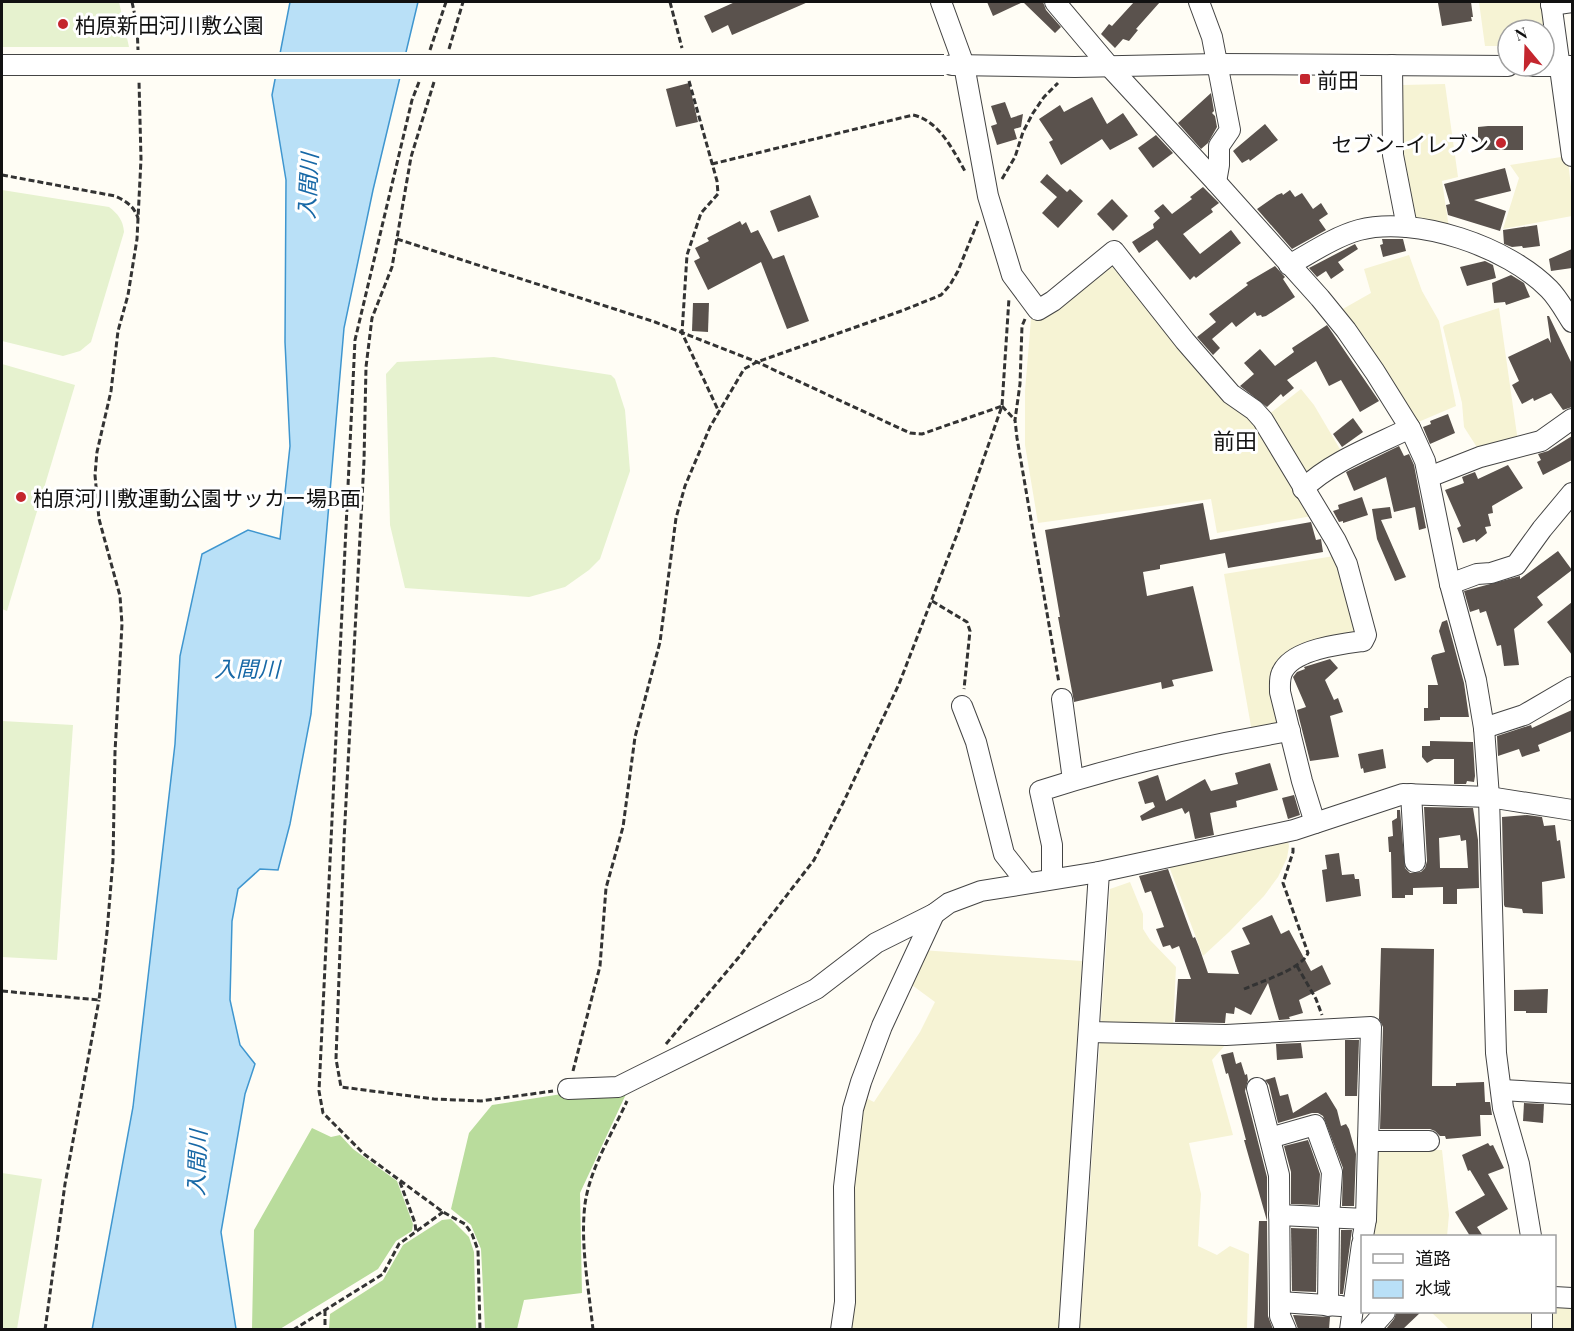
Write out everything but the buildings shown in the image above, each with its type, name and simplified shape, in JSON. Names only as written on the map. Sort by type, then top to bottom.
[{"type":"street","points":[[941,2],[964,65],[988,196],[1012,276],[1038,310],[1053,301],[1114,251],[1185,341],[1231,394],[1254,410],[1263,420],[1336,541],[1347,564],[1366,635],[1363,641],[1327,646],[1303,655],[1291,661],[1280,677],[1280,692],[1315,824]]},
{"type":"street","points":[[1055,2],[1346,330],[1410,428],[1425,461],[1450,584],[1476,680],[1484,728],[1490,797],[1496,1053],[1503,1108],[1519,1164],[1532,1235]]},
{"type":"street","points":[[1199,2],[1212,38],[1230,130],[1219,146],[1216,182]]},
{"type":"street","points":[[1572,2],[1551,3],[1566,66],[1572,156]]},
{"type":"street","points":[[2,65],[1496,66]]},
{"type":"street","points":[[1392,65],[1393,155],[1407,227]]},
{"type":"street","points":[[1289,265],[1338,238],[1359,230],[1383,226],[1407,227],[1453,237],[1488,250],[1529,272],[1550,290],[1572,322]]},
{"type":"street","points":[[1429,477],[1480,457],[1541,441],[1572,419]]},
{"type":"street","points":[[1304,489],[1312,480],[1350,458],[1410,428]]},
{"type":"street","points":[[1450,584],[1477,574],[1491,573],[1516,565],[1572,493]]},
{"type":"street","points":[[1484,728],[1524,715],[1572,687]]},
{"type":"street","points":[[1062,699],[1073,780]]},
{"type":"street","points":[[962,706],[976,742],[1004,854],[1027,883]]},
{"type":"street","points":[[1052,879],[1052,845],[1040,791],[1073,780],[1230,741],[1290,731]]},
{"type":"street","points":[[568,1089],[618,1087],[816,989],[876,943],[934,914],[949,903],[981,891],[1099,872],[1294,830],[1403,794],[1490,797],[1572,810]]},
{"type":"street","points":[[1411,794],[1415,862]]},
{"type":"street","points":[[1069,1329],[1099,872]]},
{"type":"street","points":[[841,1329],[845,1302],[844,1187],[853,1108],[882,1026],[934,914]]},
{"type":"street","points":[[1089,1032],[1226,1035],[1371,1027],[1365,1228],[1329,1218],[1279,1215]]},
{"type":"street","points":[[1257,1088],[1279,1175],[1280,1316],[1286,1329]]},
{"type":"street","points":[[1502,1090],[1572,1094]]},
{"type":"street","points":[[1270,1138],[1315,1125],[1332,1172],[1328,1306]]},
{"type":"street","points":[[1368,1141],[1430,1141]]},
{"type":"street","points":[[1350,1329],[1361,1252]]},
{"type":"street","points":[[1556,1297],[1572,1298]]},
{"type":"street","points":[[1281,1302],[1354,1307]]},
{"type":"street","points":[[1369,1329],[1383,1313]]},
{"type":"street","points":[[1542,1313],[1542,1329]]},
{"type":"path","points":[[132,2],[137,25],[138,58]]},
{"type":"path","points":[[429,53],[446,2]]},
{"type":"path","points":[[446,56],[463,2]]},
{"type":"path","points":[[670,2],[683,55]]},
{"type":"path","points":[[438,74],[411,157],[392,267],[372,318],[366,368],[364,461],[344,840],[336,1059],[341,1087],[434,1099],[481,1101],[568,1089],[600,966],[606,888],[622,827],[636,737],[660,642],[676,518],[685,486],[710,427],[744,369],[757,362],[941,295],[958,271],[988,196],[1001,181],[1015,157],[1023,132],[1033,113],[1044,97],[1075,67]]},
{"type":"path","points":[[687,75],[691,96],[717,181],[718,194],[701,213],[687,255],[682,333],[719,412]]},
{"type":"path","points":[[45,1329],[65,1184],[99,1000],[113,860],[115,752],[122,624],[120,596],[99,519],[95,476],[97,452],[111,391],[118,332],[134,266],[139,219],[141,159],[139,79]]},
{"type":"path","points":[[419,81],[412,100],[356,340],[320,1091],[323,1113],[364,1154],[443,1212],[465,1224],[472,1234],[478,1250],[480,1329]]},
{"type":"path","points":[[712,164],[914,115],[923,117],[952,147],[967,176]]},
{"type":"path","points":[[2,175],[115,196],[126,201],[139,219]]},
{"type":"path","points":[[397,239],[655,322],[757,362],[910,433],[922,434],[1002,406]]},
{"type":"path","points":[[660,1051],[739,957],[814,860],[899,684],[958,532],[1002,406],[1012,276]]},
{"type":"path","points":[[1038,310],[1026,317],[1022,326],[1020,384],[1015,420],[1062,699]]},
{"type":"path","points":[[1002,406],[1015,420]]},
{"type":"path","points":[[932,601],[967,622],[970,631],[962,706]]},
{"type":"path","points":[[1244,989],[1297,966],[1305,960],[1308,953],[1283,883],[1293,852],[1294,830]]},
{"type":"path","points":[[1297,966],[1316,999],[1322,1016],[1323,1030]]},
{"type":"path","points":[[2,992],[99,1000]]},
{"type":"path","points":[[593,1329],[584,1229],[586,1203],[593,1175],[638,1077]]},
{"type":"path","points":[[400,1180],[415,1222],[416,1232]]},
{"type":"path","points":[[293,1329],[383,1274],[399,1244],[443,1212]]},
{"type":"path","points":[[325,1310],[325,1329]]},
{"type":"shaded area","points":[[1479,2],[1544,2],[1546,18],[1496,18],[1496,46],[1485,46]]},
{"type":"shaded area","points":[[1445,84],[1458,177],[1442,181],[1449,228],[1413,221],[1397,143],[1399,91],[1403,85]]},
{"type":"shaded area","points":[[1561,157],[1568,161],[1572,216],[1503,229],[1519,178],[1510,165]]},
{"type":"shaded area","points":[[1409,255],[1422,291],[1439,321],[1456,406],[1416,423],[1367,341],[1341,310],[1371,293],[1364,269]]},
{"type":"shaded area","points":[[1112,261],[1255,421],[1312,516],[1217,533],[1211,499],[1038,523],[1025,445],[1025,391],[1031,319],[1050,314]]},
{"type":"shaded area","points":[[1499,308],[1518,442],[1480,452],[1464,427],[1462,403],[1443,327]]},
{"type":"shaded area","points":[[1301,389],[1314,405],[1344,456],[1303,475],[1267,416]]},
{"type":"shaded area","points":[[1334,556],[1358,630],[1355,637],[1289,655],[1281,722],[1252,732],[1224,574]]},
{"type":"shaded area","points":[[1288,841],[1287,858],[1278,877],[1264,896],[1203,956],[1167,861]]},
{"type":"shaded area","points":[[1130,882],[1143,914],[1143,929],[1150,940],[1176,967],[1173,1029],[1103,1023],[1101,1020],[1110,889]]},
{"type":"shaded area","points":[[921,950],[1082,961],[1059,1329],[847,1330],[855,1159],[862,1096],[874,1102],[920,1032],[935,1002],[901,977]]},
{"type":"shaded area","points":[[1100,1039],[1226,1044],[1212,1060],[1233,1135],[1189,1143],[1201,1194],[1198,1246],[1217,1255],[1230,1246],[1249,1254],[1247,1329],[1080,1330]]},
{"type":"shaded area","points":[[1374,1149],[1442,1150],[1449,1215],[1447,1235],[1370,1235]]},
{"type":"shaded area","points":[[1556,1304],[1572,1306],[1572,1329],[1553,1329],[1552,1313],[1556,1313]]},
{"type":"shaded area","points":[[1432,1313],[1533,1313],[1534,1329],[1449,1329]]},
{"type":"green space","name":"柏原新田河川敷公園","points":[[2,2],[119,2],[129,47],[2,47]]},
{"type":"green space","points":[[2,190],[109,207],[121,221],[124,232],[91,342],[80,351],[63,356],[2,341]]},
{"type":"green space","points":[[494,357],[611,375],[615,379],[625,410],[630,471],[600,559],[565,587],[529,597],[405,588],[390,525],[386,374],[397,362]]},
{"type":"green space","name":"柏原河川敷運動公園サッカー場B面","points":[[2,364],[75,385],[7,611],[2,609]]},
{"type":"green space","points":[[2,721],[73,725],[57,960],[2,957]]},
{"type":"green space","points":[[627,1092],[580,1193],[582,1293],[524,1300],[517,1329],[485,1329],[481,1249],[471,1225],[451,1209],[469,1133],[492,1105],[568,1093]]},
{"type":"green space","points":[[312,1128],[331,1137],[340,1135],[353,1149],[397,1181],[413,1224],[412,1231],[396,1241],[378,1269],[280,1329],[252,1329],[254,1230]]},
{"type":"green space","points":[[2,1173],[42,1179],[17,1329],[2,1329]]},
{"type":"green space","points":[[451,1219],[469,1237],[474,1252],[476,1329],[329,1329],[330,1314],[383,1280],[403,1245],[442,1220]]},
{"type":"water","name":"入間川","points":[[290,2],[418,2],[373,190],[344,328],[311,714],[290,824],[278,870],[260,869],[238,889],[232,921],[230,1000],[240,1045],[255,1064],[245,1094],[221,1232],[236,1329],[92,1330],[133,1107],[175,744],[180,656],[202,554],[248,530],[280,539],[290,446],[285,342],[286,180],[272,95]]},
{"type":"pier","points":[[278,52],[409,52],[403,79],[273,79]]},
{"type":"place","name":"柏原新田河川敷公園","points":[[63,24]]},
{"type":"place","name":"前田","points":[[1305,79]]},
{"type":"place","name":"セブン-イレブン","points":[[1501,143]]},
{"type":"place","name":"柏原河川敷運動公園サッカー場B面","points":[[21,497]]},
{"type":"district","name":"前田","points":[[1235,440]]}]
